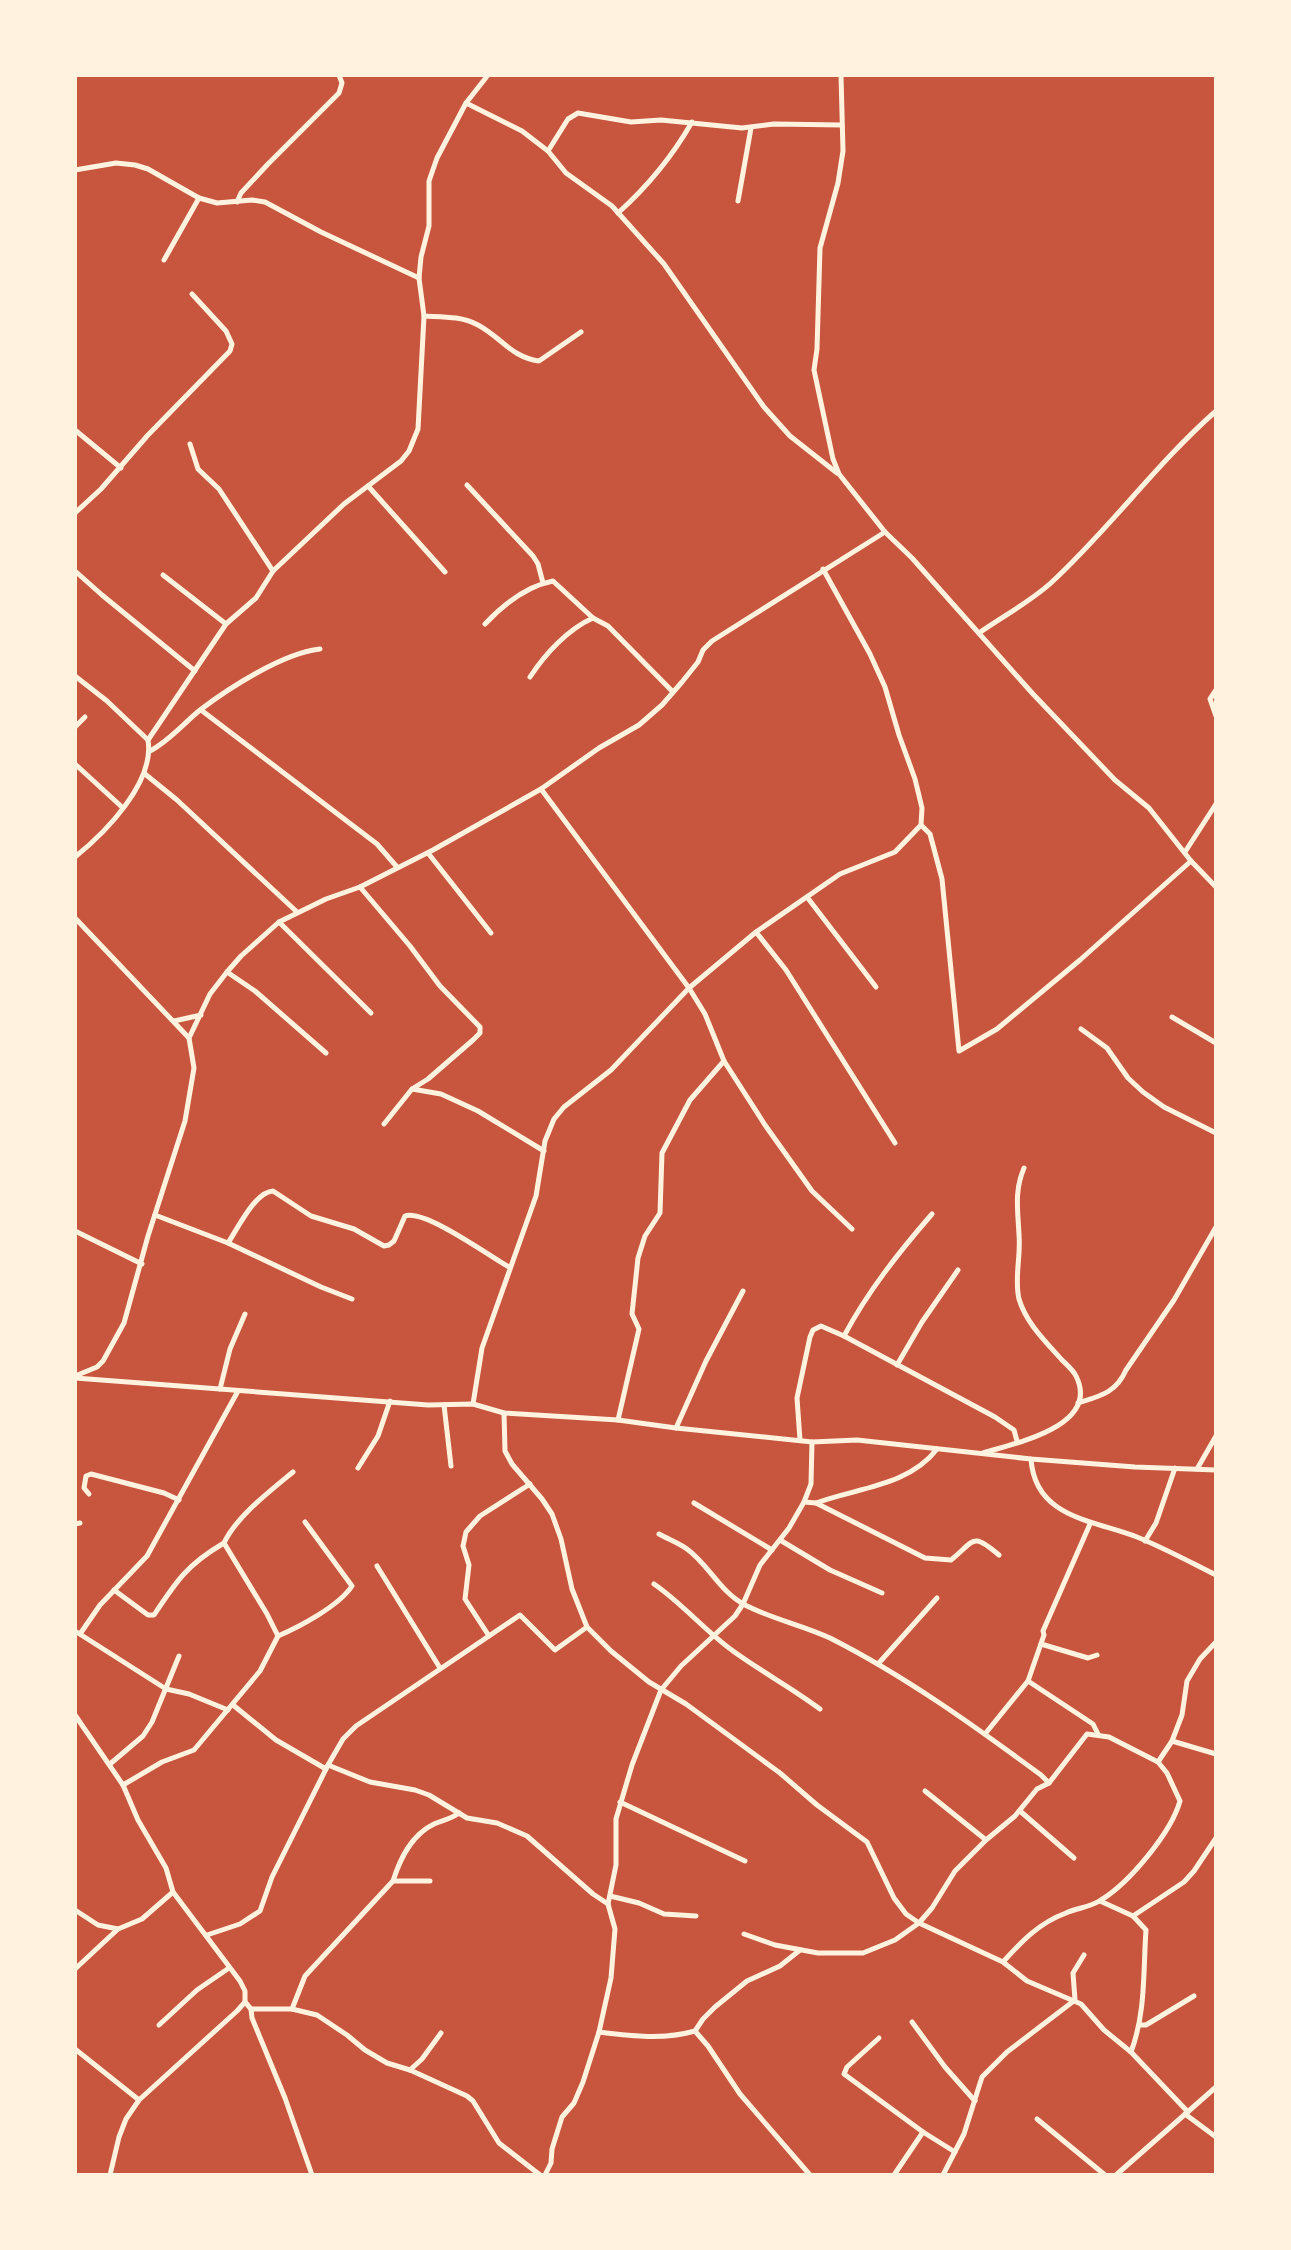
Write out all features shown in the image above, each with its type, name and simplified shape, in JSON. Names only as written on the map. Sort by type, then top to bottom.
[{"type":"street","points":[[237,202],[241,193],[268,164],[339,93],[342,83],[339,75]]},
{"type":"street","points":[[148,740],[226,624],[256,598],[273,571],[344,504],[401,461],[409,451],[418,429],[424,316],[419,278],[429,226],[429,181],[437,158],[466,103],[488,75]]},
{"type":"street","points":[[839,474],[833,459],[814,370],[817,349],[818,263],[843,151],[841,75]]},
{"type":"street","points":[[466,103],[522,131],[548,152],[566,173],[602,197],[618,213],[664,264],[764,407],[790,436],[839,474],[885,532],[912,558],[1033,694],[1115,780],[1149,808],[1191,862],[1216,887]]},
{"type":"street","points":[[548,152],[568,119],[579,113],[631,122],[661,120],[751,128],[774,124],[842,125]]},
{"type":"street","points":[[618,213],[663,167],[692,122]]},
{"type":"street","points":[[737,201],[751,128]]},
{"type":"street","points":[[75,170],[117,163],[135,165],[148,169],[199,198],[217,203],[265,202],[321,232],[419,278]]},
{"type":"street","points":[[163,260],[199,198]]},
{"type":"street","points":[[75,513],[121,468],[148,435],[230,351],[232,344],[226,331],[192,294]]},
{"type":"street","points":[[424,316],[453,317],[477,324],[516,355],[539,361],[581,332]]},
{"type":"street","points":[[979,633],[1051,583],[1184,440],[1216,411]]},
{"type":"street","points":[[75,430],[121,468]]},
{"type":"street","points":[[190,444],[198,468],[219,489],[273,571]]},
{"type":"street","points":[[467,485],[533,556],[543,583]]},
{"type":"street","points":[[368,486],[445,572]]},
{"type":"street","points":[[189,1038],[210,995],[227,972],[279,922],[360,887],[428,853],[541,789],[599,748],[639,724],[673,692],[712,641],[885,532]]},
{"type":"street","points":[[472,1404],[482,1348],[536,1196],[545,1141],[564,1107],[611,1070],[689,988],[756,932],[840,874],[895,852],[921,825],[922,808],[915,779],[885,687],[823,569]]},
{"type":"street","points":[[75,571],[195,671]]},
{"type":"street","points":[[163,575],[226,624]]},
{"type":"street","points":[[485,624],[519,595],[553,581],[593,618],[608,626],[673,692]]},
{"type":"street","points":[[530,677],[555,646],[593,618]]},
{"type":"street","points":[[150,751],[165,743],[201,710],[244,681],[289,657],[306,650],[320,649]]},
{"type":"street","points":[[75,676],[107,701],[148,740],[150,751],[145,774],[123,808],[75,857]]},
{"type":"street","points":[[1216,690],[1210,699],[1216,716]]},
{"type":"street","points":[[201,710],[377,844],[397,867]]},
{"type":"street","points":[[75,727],[85,717]]},
{"type":"street","points":[[75,764],[123,808]]},
{"type":"street","points":[[145,774],[197,818],[297,912]]},
{"type":"street","points":[[541,789],[689,988],[705,1014],[724,1061],[765,1125],[813,1191],[852,1228]]},
{"type":"street","points":[[1185,852],[1216,804]]},
{"type":"street","points":[[921,825],[930,834],[942,879],[959,1051],[997,1030],[1191,862]]},
{"type":"street","points":[[428,853],[491,933]]},
{"type":"street","points":[[360,887],[440,986],[480,1027],[480,1033],[412,1090],[384,1124]]},
{"type":"street","points":[[807,897],[876,987]]},
{"type":"street","points":[[75,918],[189,1038],[194,1068],[187,1110],[168,1180],[155,1215],[124,1323],[97,1367],[75,1377]]},
{"type":"street","points":[[279,922],[371,1013]]},
{"type":"street","points":[[756,932],[786,970],[895,1143]]},
{"type":"street","points":[[227,972],[255,991],[326,1053]]},
{"type":"street","points":[[174,1021],[201,1015]]},
{"type":"street","points":[[1172,1017],[1216,1043]]},
{"type":"street","points":[[1081,1029],[1107,1048],[1128,1078],[1143,1092],[1164,1107],[1216,1133]]},
{"type":"street","points":[[618,1420],[639,1329],[632,1314],[638,1258],[645,1236],[660,1213],[662,1153],[690,1100],[724,1061]]},
{"type":"street","points":[[412,1090],[441,1094],[478,1111],[544,1151]]},
{"type":"street","points":[[980,1454],[1047,1432],[1065,1422],[1073,1414],[1080,1393],[1076,1376],[1038,1333],[1020,1300],[1016,1282],[1020,1245],[1016,1193],[1024,1168]]},
{"type":"street","points":[[228,1243],[258,1197],[273,1191],[311,1216],[354,1229],[384,1246],[394,1241],[405,1216],[415,1215],[450,1229],[509,1267]]},
{"type":"street","points":[[844,1336],[862,1303],[906,1243],[932,1214]]},
{"type":"street","points":[[155,1215],[228,1243],[352,1299]]},
{"type":"street","points":[[1078,1403],[1103,1395],[1115,1389],[1121,1382],[1126,1370],[1174,1300],[1216,1227]]},
{"type":"street","points":[[75,1231],[142,1264]]},
{"type":"street","points":[[898,1365],[922,1322],[958,1270]]},
{"type":"street","points":[[676,1428],[706,1361],[743,1291]]},
{"type":"street","points":[[220,1389],[230,1349],[245,1314]]},
{"type":"street","points":[[800,1440],[796,1421],[797,1398],[813,1329],[821,1326],[1007,1425],[1014,1430],[1017,1441]]},
{"type":"street","points":[[75,1377],[238,1391],[444,1405],[472,1404],[504,1413],[618,1420],[812,1442],[857,1440],[1031,1459],[1216,1470]]},
{"type":"street","points":[[228,1710],[190,1694],[166,1689],[78,1632],[147,1556],[238,1391]]},
{"type":"street","points":[[358,1468],[378,1436],[390,1401]]},
{"type":"street","points":[[444,1405],[451,1466]]},
{"type":"street","points":[[504,1413],[505,1451],[512,1464],[552,1514],[561,1539],[572,1589],[587,1627],[611,1651],[661,1690],[686,1704],[769,1765],[867,1842],[894,1898],[906,1914],[919,1923],[1003,1962],[1027,1981],[1081,2004],[1104,2030],[1131,2052],[1186,2113],[1216,2137]]},
{"type":"street","points":[[1197,1469],[1216,1436]]},
{"type":"street","points":[[251,2009],[292,2009],[317,2015],[387,2063],[448,2086],[473,2101],[499,2143],[543,2175],[551,2163],[552,2149],[562,2117],[575,2103],[599,2032],[611,1978],[615,1929],[608,1904],[615,1864],[615,1819],[661,1690],[681,1665],[743,1604],[760,1565],[804,1502],[811,1484],[812,1442]]},
{"type":"street","points":[[804,1502],[816,1503],[897,1479],[929,1460],[937,1450]]},
{"type":"street","points":[[1031,1459],[1032,1476],[1047,1499],[1060,1509],[1090,1524],[1144,1541],[1216,1575]]},
{"type":"street","points":[[1144,1541],[1156,1523],[1175,1468]]},
{"type":"street","points":[[114,1590],[148,1615],[154,1615],[186,1570],[208,1551],[224,1543],[229,1533],[292,1472]]},
{"type":"street","points":[[89,1494],[84,1488],[85,1481],[91,1474],[164,1493],[179,1500]]},
{"type":"street","points":[[489,1636],[465,1599],[469,1565],[463,1546],[466,1532],[480,1516],[530,1484]]},
{"type":"street","points":[[694,1503],[772,1550]]},
{"type":"street","points":[[816,1503],[925,1558],[951,1560],[977,1540],[999,1555]]},
{"type":"street","points":[[123,1785],[162,1762],[194,1750],[260,1671],[278,1636],[303,1625],[352,1586],[305,1522]]},
{"type":"street","points":[[985,1734],[1028,1681],[1043,1630],[1090,1524]]},
{"type":"street","points":[[659,1534],[689,1550],[725,1591],[743,1604],[787,1623],[812,1630],[878,1664],[985,1734],[1041,1774],[1049,1783]]},
{"type":"street","points":[[780,1540],[830,1570],[882,1593]]},
{"type":"street","points":[[224,1543],[278,1636]]},
{"type":"street","points":[[377,1566],[440,1668]]},
{"type":"street","points":[[654,1584],[676,1600],[713,1636],[820,1709]]},
{"type":"street","points":[[878,1664],[937,1598]]},
{"type":"street","points":[[206,1935],[240,1924],[260,1911],[272,1877],[327,1767],[343,1740],[356,1726],[520,1615],[555,1650],[587,1627]]},
{"type":"street","points":[[1158,1762],[1172,1741],[1182,1715],[1187,1681],[1200,1659],[1216,1642]]},
{"type":"street","points":[[1041,1644],[1088,1658],[1097,1655]]},
{"type":"street","points":[[110,1764],[143,1736],[152,1722],[179,1656]]},
{"type":"street","points":[[1028,1681],[1093,1724],[1098,1734]]},
{"type":"street","points":[[233,1704],[276,1740],[327,1767],[370,1782],[415,1790],[429,1795],[467,1818],[497,1823],[527,1836],[608,1904]]},
{"type":"street","points":[[75,1715],[123,1785],[138,1819],[166,1868],[173,1892],[245,1991],[245,2002],[251,2009],[252,2018],[285,2098],[312,2175]]},
{"type":"street","points":[[744,1934],[800,1950],[863,1954],[895,1940],[919,1923],[955,1871],[1020,1811],[1037,1789],[1049,1783],[1087,1734],[1109,1737],[1158,1762],[1180,1801],[1161,1839],[1100,1902],[1077,1908],[1043,1923],[1003,1962]]},
{"type":"street","points":[[1172,1741],[1216,1754]]},
{"type":"street","points":[[925,1791],[986,1840]]},
{"type":"street","points":[[620,1802],[745,1861]]},
{"type":"street","points":[[1020,1811],[1074,1858]]},
{"type":"street","points":[[292,2009],[305,1976],[393,1881],[400,1859],[411,1843],[425,1830],[459,1813]]},
{"type":"street","points":[[1133,1916],[1184,1882],[1216,1838]]},
{"type":"street","points":[[393,1881],[430,1881]]},
{"type":"street","points":[[75,1969],[118,1929],[142,1919],[173,1892]]},
{"type":"street","points":[[610,1896],[639,1903],[664,1914],[696,1916]]},
{"type":"street","points":[[1100,1902],[1133,1916],[1146,1930],[1144,2002],[1131,2052]]},
{"type":"street","points":[[75,1910],[97,1925],[118,1929]]},
{"type":"street","points":[[599,2032],[651,2037],[695,2031],[715,2007],[747,1981],[780,1966],[800,1950]]},
{"type":"street","points":[[1075,2000],[1073,1973],[1084,1955]]},
{"type":"street","points":[[159,2025],[197,1990],[229,1968]]},
{"type":"street","points":[[1140,2025],[1146,2025],[1194,1996]]},
{"type":"street","points":[[943,2175],[956,2152],[975,2101],[978,2084],[990,2066],[1075,2000]]},
{"type":"street","points":[[110,2175],[119,2137],[126,2119],[139,2100],[245,2002]]},
{"type":"street","points":[[912,2022],[945,2067],[975,2101]]},
{"type":"street","points":[[695,2031],[740,2094],[810,2175]]},
{"type":"street","points":[[410,2070],[422,2059],[441,2033]]},
{"type":"street","points":[[879,2038],[847,2067],[844,2074],[923,2132],[956,2152]]},
{"type":"street","points":[[75,2049],[139,2100]]},
{"type":"street","points":[[1116,2175],[1216,2087]]},
{"type":"street","points":[[1037,2119],[1105,2175]]},
{"type":"street","points":[[894,2175],[923,2132]]}]
